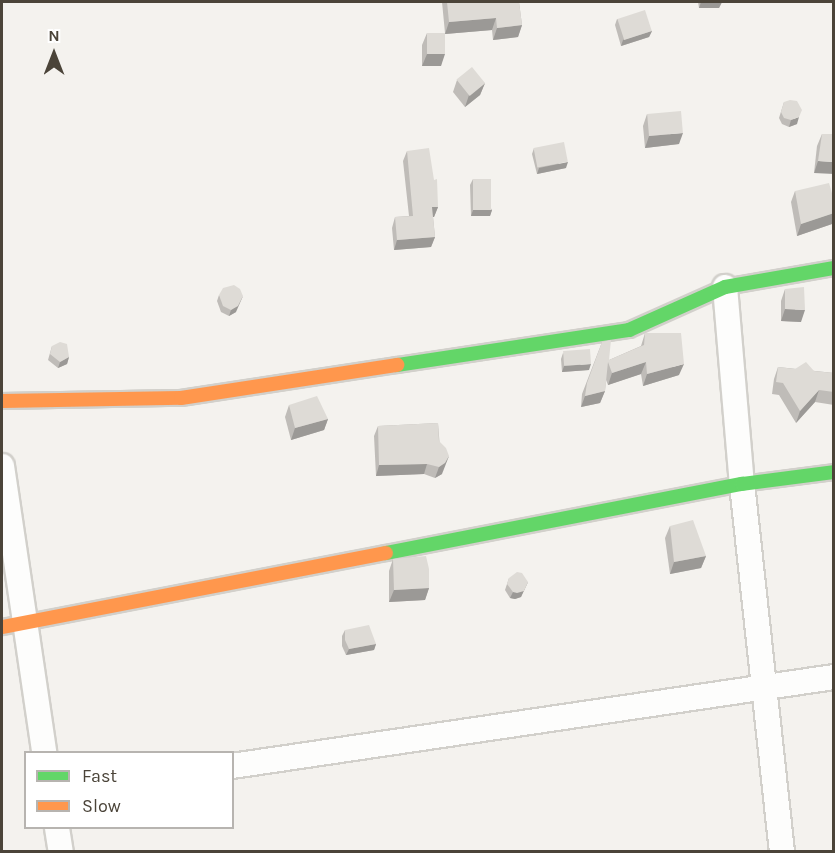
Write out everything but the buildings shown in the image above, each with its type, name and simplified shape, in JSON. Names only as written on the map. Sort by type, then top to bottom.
[{"type":"street","points":[[2,401],[181,398],[629,330],[725,287],[834,268]]},
{"type":"street","points":[[725,287],[742,484],[766,687],[782,852]]},
{"type":"street","points":[[2,466],[13,625],[44,751]]},
{"type":"street","points":[[13,625],[742,484],[834,472]]},
{"type":"street","points":[[234,766],[834,677]]},
{"type":"street","points":[[57,829],[61,852]]},
{"type":"traffic: fast","points":[[397,365],[629,330],[725,287],[834,268]]},
{"type":"traffic: fast","points":[[386,553],[742,484],[834,472]]},
{"type":"traffic: slow","points":[[2,401],[181,398],[397,365]]},
{"type":"traffic: slow","points":[[2,627],[386,553]]}]
